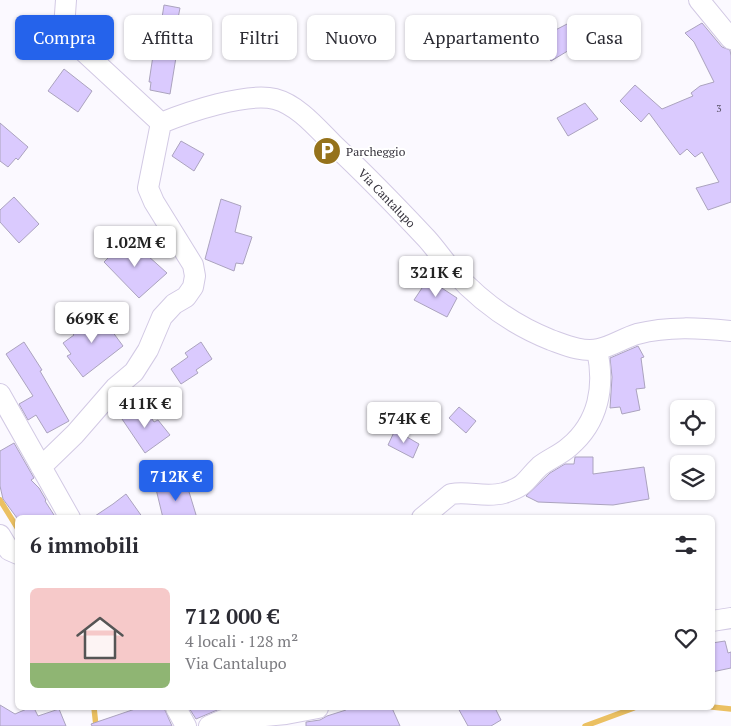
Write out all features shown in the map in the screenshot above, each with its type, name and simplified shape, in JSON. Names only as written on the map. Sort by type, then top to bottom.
[{"type":"street","points":[[41,467],[76,434],[115,388],[134,372],[155,336],[162,318],[174,304],[186,297],[193,287],[195,276],[192,265],[154,202],[148,188],[162,123],[82,50],[64,28],[66,0]]},
{"type":"street","points":[[699,0],[731,39]]},
{"type":"street","name":"Via Cantalupo","points":[[162,123],[206,107],[247,99],[275,99],[288,105],[299,112],[355,165],[482,300],[550,340],[574,348],[597,350]]},
{"type":"street","points":[[426,515],[451,494],[490,495],[519,487],[531,478],[541,466],[570,447],[585,429],[599,400],[601,368],[597,350],[637,334],[679,328],[731,331]]},
{"type":"street","points":[[0,394],[68,515]]},
{"type":"street","points":[[0,534],[9,550],[15,553]]},
{"type":"street","points":[[715,621],[731,618]]},
{"type":"street","points":[[177,710],[186,726]]},
{"type":"street","points":[[220,718],[286,714],[307,710]]},
{"type":"building","points":[[164,5],[180,8],[179,15],[162,15]]},
{"type":"building","points":[[702,23],[722,47],[730,50],[731,56],[731,202],[708,210],[696,188],[719,182],[702,152],[695,157],[687,149],[680,155],[649,113],[641,122],[620,101],[635,85],[662,109],[693,96],[691,93],[700,86],[714,82],[694,42],[685,33]]},
{"type":"building","points":[[567,24],[567,51],[557,57],[557,29]]},
{"type":"building","points":[[152,60],[176,60],[170,94],[150,90],[151,82],[149,82]]},
{"type":"building","points":[[64,69],[92,91],[78,112],[48,91]]},
{"type":"building","points":[[585,103],[598,119],[568,136],[557,118]]},
{"type":"building","points":[[0,123],[28,147],[18,160],[16,158],[8,167],[0,161]]},
{"type":"building","points":[[181,141],[204,154],[194,171],[172,156]]},
{"type":"building","points":[[14,197],[39,224],[19,243],[0,222],[0,210]]},
{"type":"building","points":[[221,199],[241,206],[235,232],[252,237],[243,264],[236,263],[234,271],[205,259]]},
{"type":"building","points":[[128,238],[167,273],[139,298],[104,262]]},
{"type":"building","points":[[428,279],[457,298],[447,317],[414,300]]},
{"type":"building","points":[[98,312],[123,346],[83,377],[67,356],[71,354],[63,343],[74,335],[70,331]]},
{"type":"building","points":[[24,342],[42,370],[40,371],[69,421],[47,433],[36,415],[28,420],[19,404],[33,396],[6,354]]},
{"type":"building","points":[[201,342],[212,359],[196,370],[198,373],[181,384],[171,369],[188,357],[185,353]]},
{"type":"building","points":[[638,346],[644,357],[641,358],[645,388],[636,389],[640,410],[622,414],[620,407],[610,408],[612,377],[610,358]]},
{"type":"building","points":[[142,404],[154,422],[158,420],[170,435],[145,453],[122,419]]},
{"type":"building","points":[[459,407],[476,421],[466,433],[449,418]]},
{"type":"building","points":[[395,430],[419,444],[413,458],[388,445]]},
{"type":"building","points":[[14,443],[34,478],[31,480],[39,488],[54,515],[15,515],[3,499],[0,486],[0,451]]},
{"type":"building","points":[[575,457],[593,457],[593,474],[644,467],[649,499],[613,505],[538,502],[526,496],[550,473],[565,464],[574,464]]},
{"type":"building","points":[[186,482],[196,515],[162,515],[156,489]]},
{"type":"building","points":[[126,494],[141,515],[96,515]]},
{"type":"building","points":[[725,641],[728,653],[731,652],[731,668],[715,671],[715,643]]},
{"type":"building","points":[[0,705],[15,714],[24,710],[35,710],[38,716],[59,710],[66,726],[0,726]]},
{"type":"building","points":[[132,710],[165,710],[172,726],[92,726],[91,724]]},
{"type":"building","points":[[190,710],[217,710],[196,719]]},
{"type":"building","points":[[346,710],[393,710],[400,726],[306,726],[306,722],[320,720]]},
{"type":"building","points":[[459,710],[496,710],[501,720],[491,726],[468,726]]},
{"type":"waterway","points":[[0,500],[15,524]]},
{"type":"waterway","points":[[715,707],[731,709]]},
{"type":"waterway","points":[[94,710],[96,726]]},
{"type":"waterway","points":[[585,726],[629,710]]},
{"type":"place","name":"Parcheggio","points":[[327,151]]}]
